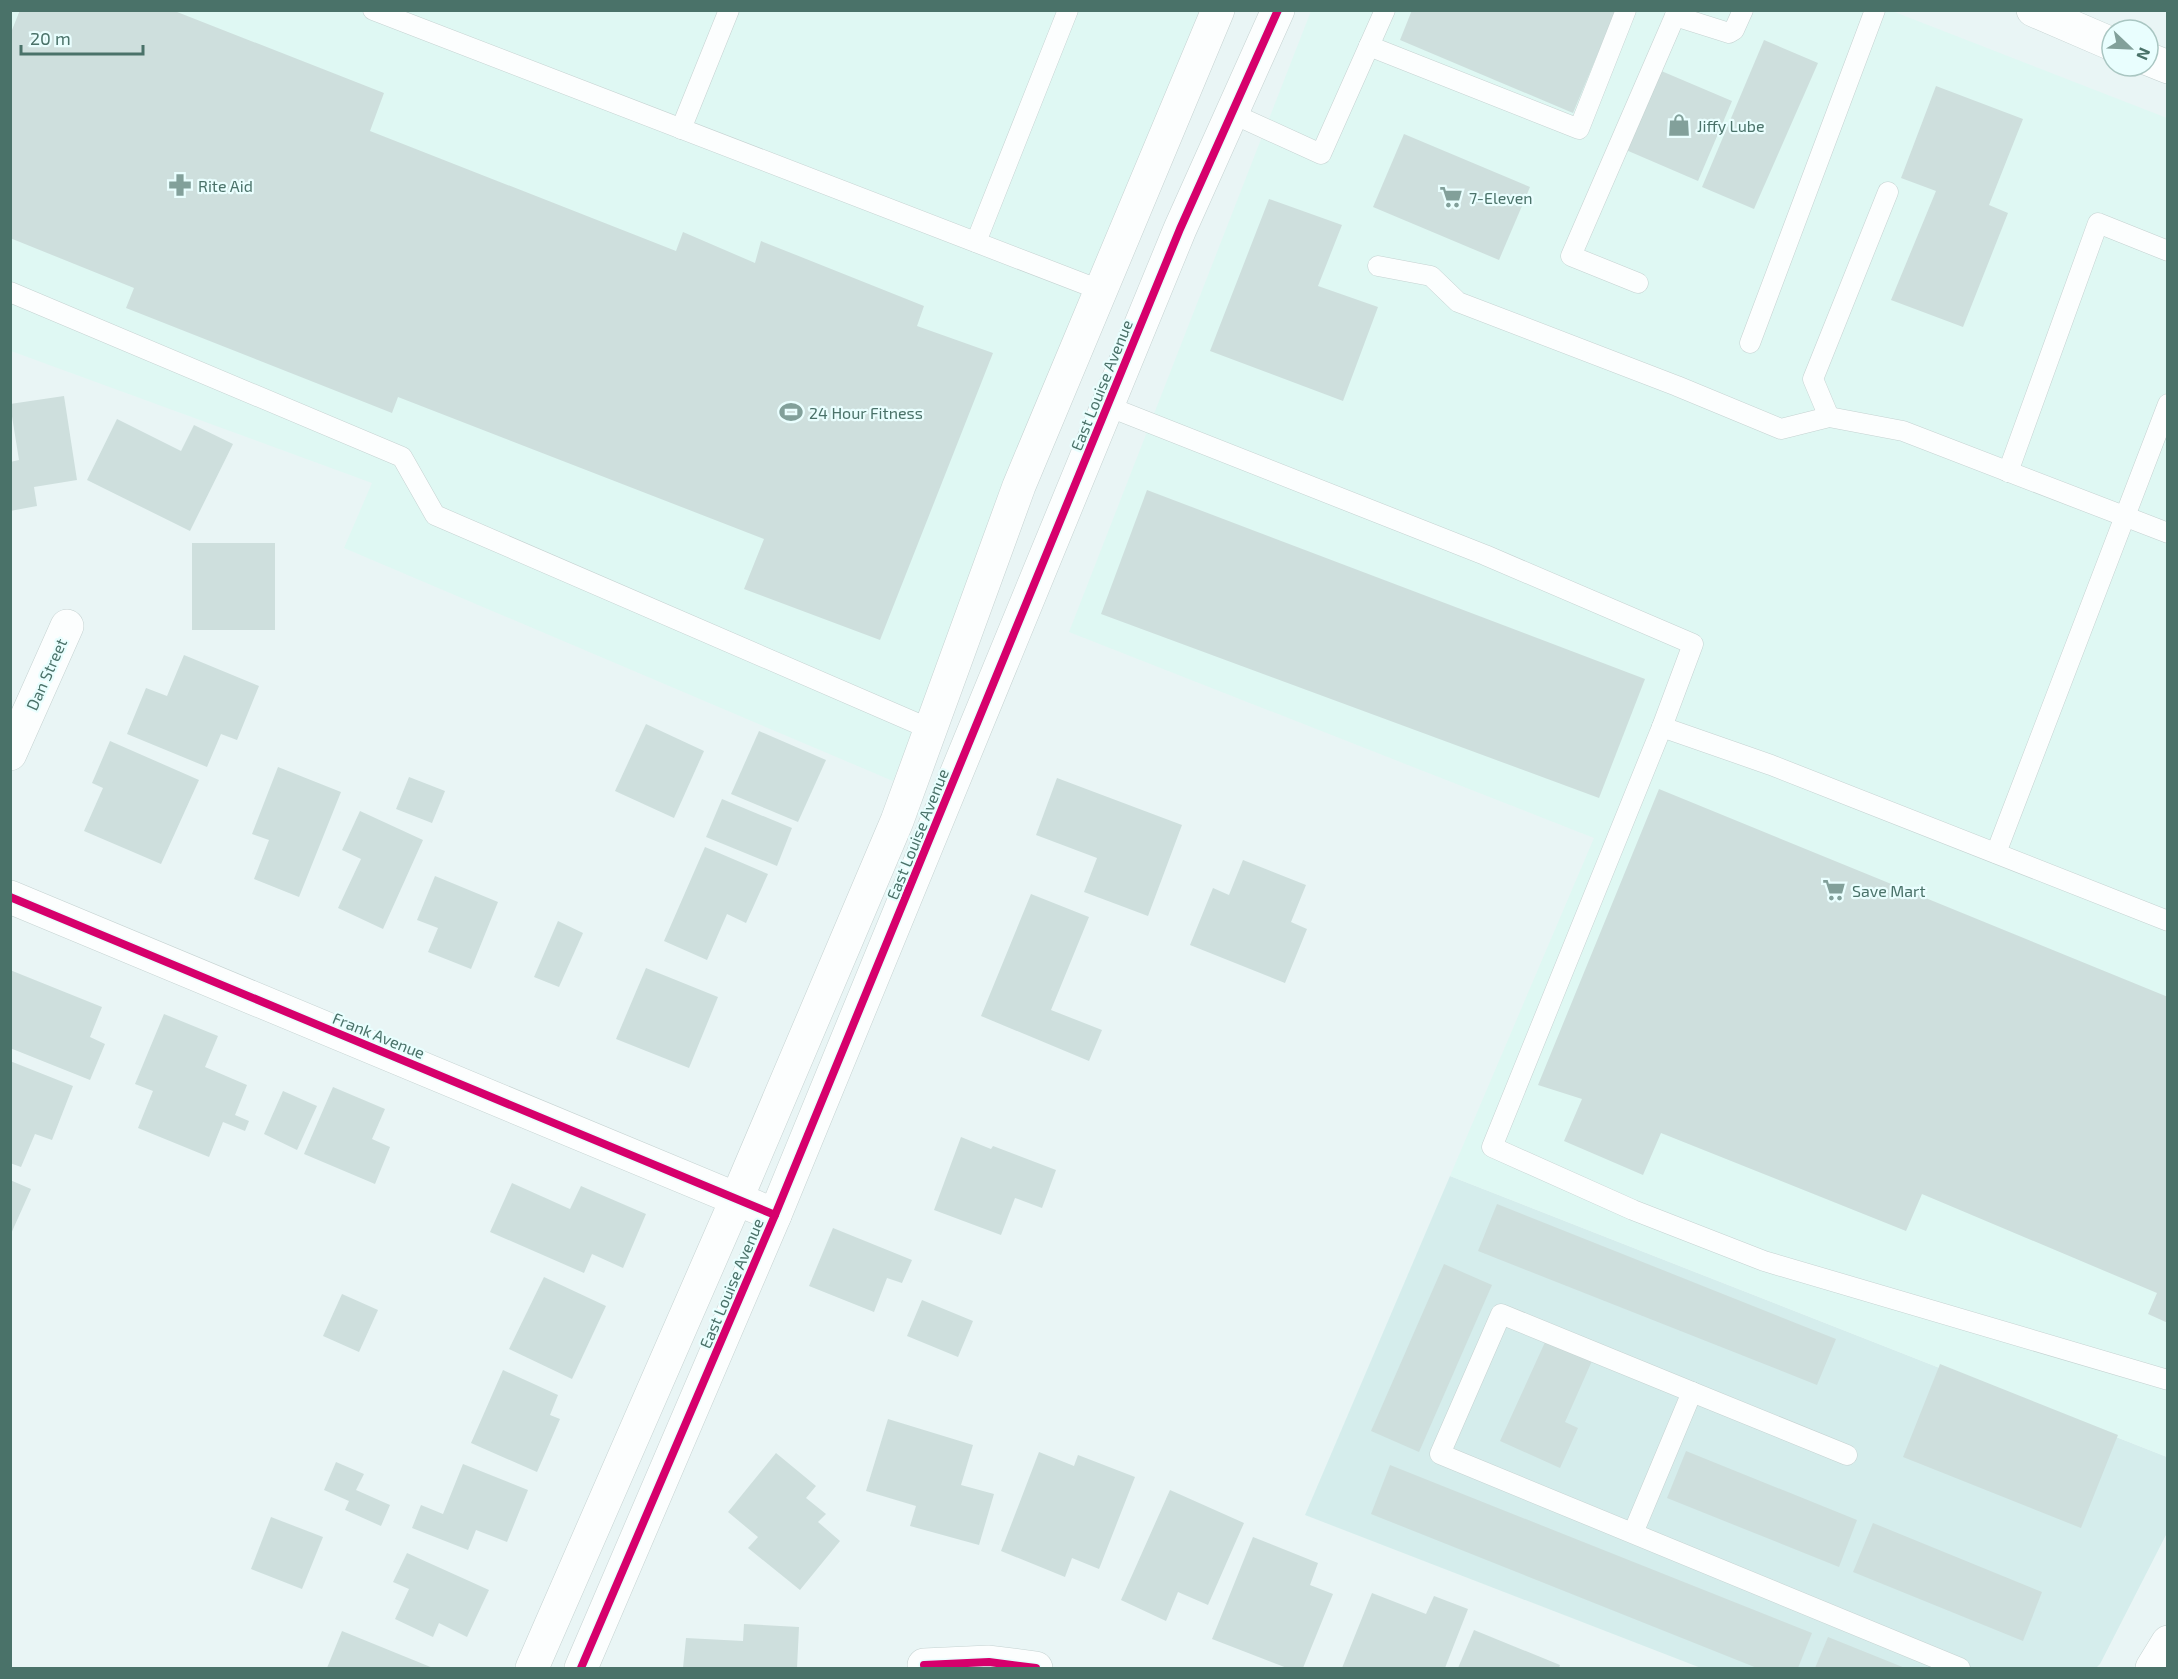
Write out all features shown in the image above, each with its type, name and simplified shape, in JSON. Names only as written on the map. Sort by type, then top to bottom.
[{"type":"street","name":"East Louise Avenue","points":[[532,1668],[737,1198],[897,821],[1019,486],[1218,10]]},
{"type":"street","name":"East Louise Avenue","points":[[580,1668],[775,1215],[1175,240],[1278,10]]},
{"type":"street","points":[[2033,10],[2100,39]]},
{"type":"street","name":"Dan Street","points":[[10,754],[67,626]]},
{"type":"street","name":"Frank Avenue","points":[[10,897],[775,1215]]},
{"type":"street","points":[[2152,1668],[2168,1642]]},
{"type":"street","points":[[924,1665],[989,1662],[1036,1668]]},
{"type":"lane","points":[[373,10],[395,15],[681,129],[1100,290]]},
{"type":"lane","points":[[681,129],[729,10]]},
{"type":"lane","points":[[976,242],[1068,10]]},
{"type":"lane","points":[[1231,114],[1321,154],[1385,10]]},
{"type":"lane","points":[[1369,46],[1579,129],[1626,10]]},
{"type":"lane","points":[[1638,283],[1571,256],[1676,13],[1729,33],[1734,30],[1743,10]]},
{"type":"lane","points":[[1750,343],[1875,10]]},
{"type":"lane","points":[[1830,417],[1813,379],[1888,192]]},
{"type":"lane","points":[[2007,472],[2098,224],[2168,250]]},
{"type":"lane","points":[[1378,266],[1431,276],[1458,302],[1677,386],[1780,429],[1830,417],[1903,431],[2168,533]]},
{"type":"lane","points":[[10,292],[402,457],[435,515],[930,729]]},
{"type":"lane","points":[[1996,853],[2168,404]]},
{"type":"lane","points":[[1107,406],[1485,555],[1693,644],[1662,727],[1492,1147],[1633,1210],[1764,1261],[2168,1380]]},
{"type":"lane","points":[[1662,727],[1771,765],[2168,921]]},
{"type":"lane","points":[[1847,1455],[1501,1314],[1440,1454],[1960,1668]]},
{"type":"lane","points":[[1633,1533],[1692,1392]]},
{"type":"shaded area","points":[[10,11],[1203,11],[893,781],[344,548],[372,483],[11,351]]},
{"type":"shaded area","points":[[1311,11],[1892,11],[2167,118],[2167,1457],[1450,1176],[1594,838],[1069,632]]},
{"type":"shaded area","points":[[1450,1176],[2167,1457],[2167,1533],[2100,1664],[2096,1668],[1701,1668],[1305,1515]]},
{"type":"building","points":[[20,10],[172,10],[384,93],[370,131],[676,251],[683,232],[755,263],[761,241],[924,306],[917,326],[993,353],[880,640],[744,589],[764,539],[398,397],[392,413],[126,308],[134,288],[10,238],[10,35]]},
{"type":"building","points":[[1412,10],[1616,10],[1573,113],[1400,40]]},
{"type":"building","points":[[1764,40],[1818,63],[1754,209],[1702,187]]},
{"type":"building","name":"Jiffy Lube","points":[[1659,70],[1732,101],[1698,181],[1626,150]]},
{"type":"building","points":[[1936,86],[2023,119],[1989,205],[2008,213],[1963,327],[1891,300],[1936,191],[1901,178]]},
{"type":"building","name":"7-Eleven","points":[[1404,134],[1530,187],[1499,260],[1373,207]]},
{"type":"building","points":[[1269,199],[1342,225],[1318,286],[1378,307],[1343,401],[1210,351]]},
{"type":"building","points":[[64,396],[77,480],[34,487],[37,506],[10,511],[10,462],[19,460],[10,404]]},
{"type":"building","points":[[117,419],[181,451],[194,425],[233,444],[190,531],[87,480]]},
{"type":"building","points":[[1147,490],[1645,679],[1599,798],[1101,614]]},
{"type":"building","points":[[192,543],[275,543],[275,630],[192,630]]},
{"type":"building","points":[[184,655],[259,686],[237,740],[221,734],[207,767],[127,734],[146,688],[167,696]]},
{"type":"building","points":[[646,724],[704,751],[674,818],[615,791]]},
{"type":"building","points":[[759,731],[826,760],[798,822],[731,794]]},
{"type":"building","points":[[110,741],[199,780],[161,864],[84,831],[103,788],[92,783]]},
{"type":"building","points":[[278,767],[341,792],[299,897],[254,879],[269,840],[252,834]]},
{"type":"building","points":[[409,777],[445,791],[432,823],[396,809]]},
{"type":"building","points":[[1057,778],[1182,825],[1148,916],[1084,892],[1097,858],[1036,835]]},
{"type":"building","points":[[1659,789],[2168,997],[2168,1323],[2148,1314],[2157,1293],[1922,1194],[1906,1231],[1661,1133],[1643,1175],[1564,1141],[1582,1099],[1538,1085]]},
{"type":"building","points":[[722,799],[792,828],[777,866],[706,837]]},
{"type":"building","points":[[360,811],[423,840],[383,929],[338,908],[361,859],[342,850]]},
{"type":"building","points":[[705,847],[768,874],[746,923],[727,914],[707,960],[664,941]]},
{"type":"building","points":[[1243,860],[1306,885],[1291,922],[1307,929],[1285,983],[1190,945],[1213,888],[1229,895]]},
{"type":"building","points":[[435,876],[498,902],[471,969],[428,952],[438,928],[417,920]]},
{"type":"building","points":[[1031,894],[1089,917],[1051,1010],[1102,1030],[1089,1061],[981,1016]]},
{"type":"building","points":[[558,921],[583,933],[559,987],[534,977]]},
{"type":"building","points":[[646,968],[718,997],[689,1068],[616,1039]]},
{"type":"building","points":[[10,970],[102,1007],[90,1037],[105,1044],[90,1080],[10,1048]]},
{"type":"building","points":[[164,1014],[218,1036],[205,1067],[247,1085],[235,1115],[249,1121],[245,1131],[223,1122],[209,1157],[138,1128],[153,1091],[135,1084]]},
{"type":"building","points":[[10,1061],[73,1086],[52,1140],[35,1134],[21,1167],[10,1163]]},
{"type":"building","points":[[333,1087],[385,1109],[372,1139],[390,1147],[375,1184],[304,1154]]},
{"type":"building","points":[[283,1091],[317,1106],[297,1150],[264,1134]]},
{"type":"building","points":[[961,1137],[991,1149],[993,1146],[1056,1170],[1042,1208],[1015,1198],[1001,1235],[934,1210]]},
{"type":"building","points":[[10,1180],[31,1189],[10,1236]]},
{"type":"building","points":[[512,1183],[570,1209],[581,1186],[646,1214],[623,1268],[592,1254],[584,1273],[490,1232]]},
{"type":"building","points":[[1497,1204],[1836,1339],[1817,1385],[1478,1251]]},
{"type":"building","points":[[833,1228],[912,1260],[902,1283],[887,1278],[874,1312],[809,1286]]},
{"type":"building","points":[[1444,1264],[1492,1285],[1419,1452],[1371,1431]]},
{"type":"building","points":[[544,1277],[606,1306],[572,1379],[509,1349]]},
{"type":"building","points":[[342,1294],[378,1310],[359,1352],[323,1336]]},
{"type":"building","points":[[922,1300],[973,1321],[958,1357],[907,1336]]},
{"type":"building","points":[[1546,1340],[1592,1361],[1565,1422],[1578,1428],[1560,1468],[1500,1441]]},
{"type":"building","points":[[1940,1364],[2118,1435],[2081,1528],[1903,1457]]},
{"type":"building","points":[[503,1370],[558,1395],[550,1415],[560,1419],[537,1472],[471,1443]]},
{"type":"building","points":[[888,1419],[973,1445],[961,1485],[994,1494],[979,1545],[910,1526],[916,1506],[866,1491]]},
{"type":"building","points":[[1686,1451],[1857,1520],[1839,1567],[1667,1498]]},
{"type":"building","points":[[1039,1452],[1074,1466],[1078,1455],[1135,1477],[1099,1569],[1072,1558],[1065,1577],[1001,1551]]},
{"type":"building","points":[[776,1453],[816,1486],[806,1498],[826,1514],[818,1522],[840,1541],[800,1590],[748,1548],[758,1537],[728,1512]]},
{"type":"building","points":[[336,1462],[364,1474],[356,1490],[390,1505],[381,1526],[345,1510],[349,1501],[324,1490]]},
{"type":"building","points":[[463,1464],[528,1490],[507,1542],[476,1530],[468,1550],[412,1528],[421,1505],[443,1514]]},
{"type":"building","points":[[1390,1465],[1812,1633],[1798,1668],[1757,1668],[1371,1514]]},
{"type":"building","points":[[1170,1490],[1244,1523],[1208,1605],[1178,1592],[1166,1621],[1121,1600]]},
{"type":"building","points":[[271,1517],[323,1537],[302,1589],[251,1569]]},
{"type":"building","points":[[1873,1523],[2042,1592],[2023,1641],[1853,1572]]},
{"type":"building","points":[[1253,1537],[1318,1563],[1310,1585],[1333,1594],[1303,1668],[1287,1668],[1212,1639]]},
{"type":"building","points":[[407,1553],[489,1590],[467,1637],[439,1623],[433,1637],[395,1619],[409,1589],[393,1582]]},
{"type":"building","points":[[1372,1593],[1426,1614],[1434,1596],[1468,1609],[1445,1668],[1342,1668]]},
{"type":"building","points":[[744,1624],[799,1627],[797,1668],[683,1668],[686,1638],[743,1641]]},
{"type":"building","points":[[1474,1630],[1560,1665],[1559,1668],[1458,1668]]},
{"type":"building","points":[[342,1631],[433,1668],[327,1668]]},
{"type":"building","points":[[1828,1637],[1905,1668],[1815,1668]]},
{"type":"cycle path","points":[[581,1668],[775,1215],[1180,229],[1278,10]]},
{"type":"cycle path","points":[[10,897],[775,1215]]},
{"type":"cycle path","points":[[924,1665],[989,1662],[1036,1668]]},
{"type":"place","name":"Jiffy Lube","points":[[1679,125]]},
{"type":"place","name":"Rite Aid","points":[[180,185]]},
{"type":"place","name":"7-Eleven","points":[[1451,197]]},
{"type":"place","name":"24 Hour Fitness","points":[[791,412]]},
{"type":"place","name":"Save Mart","points":[[1834,890]]}]
